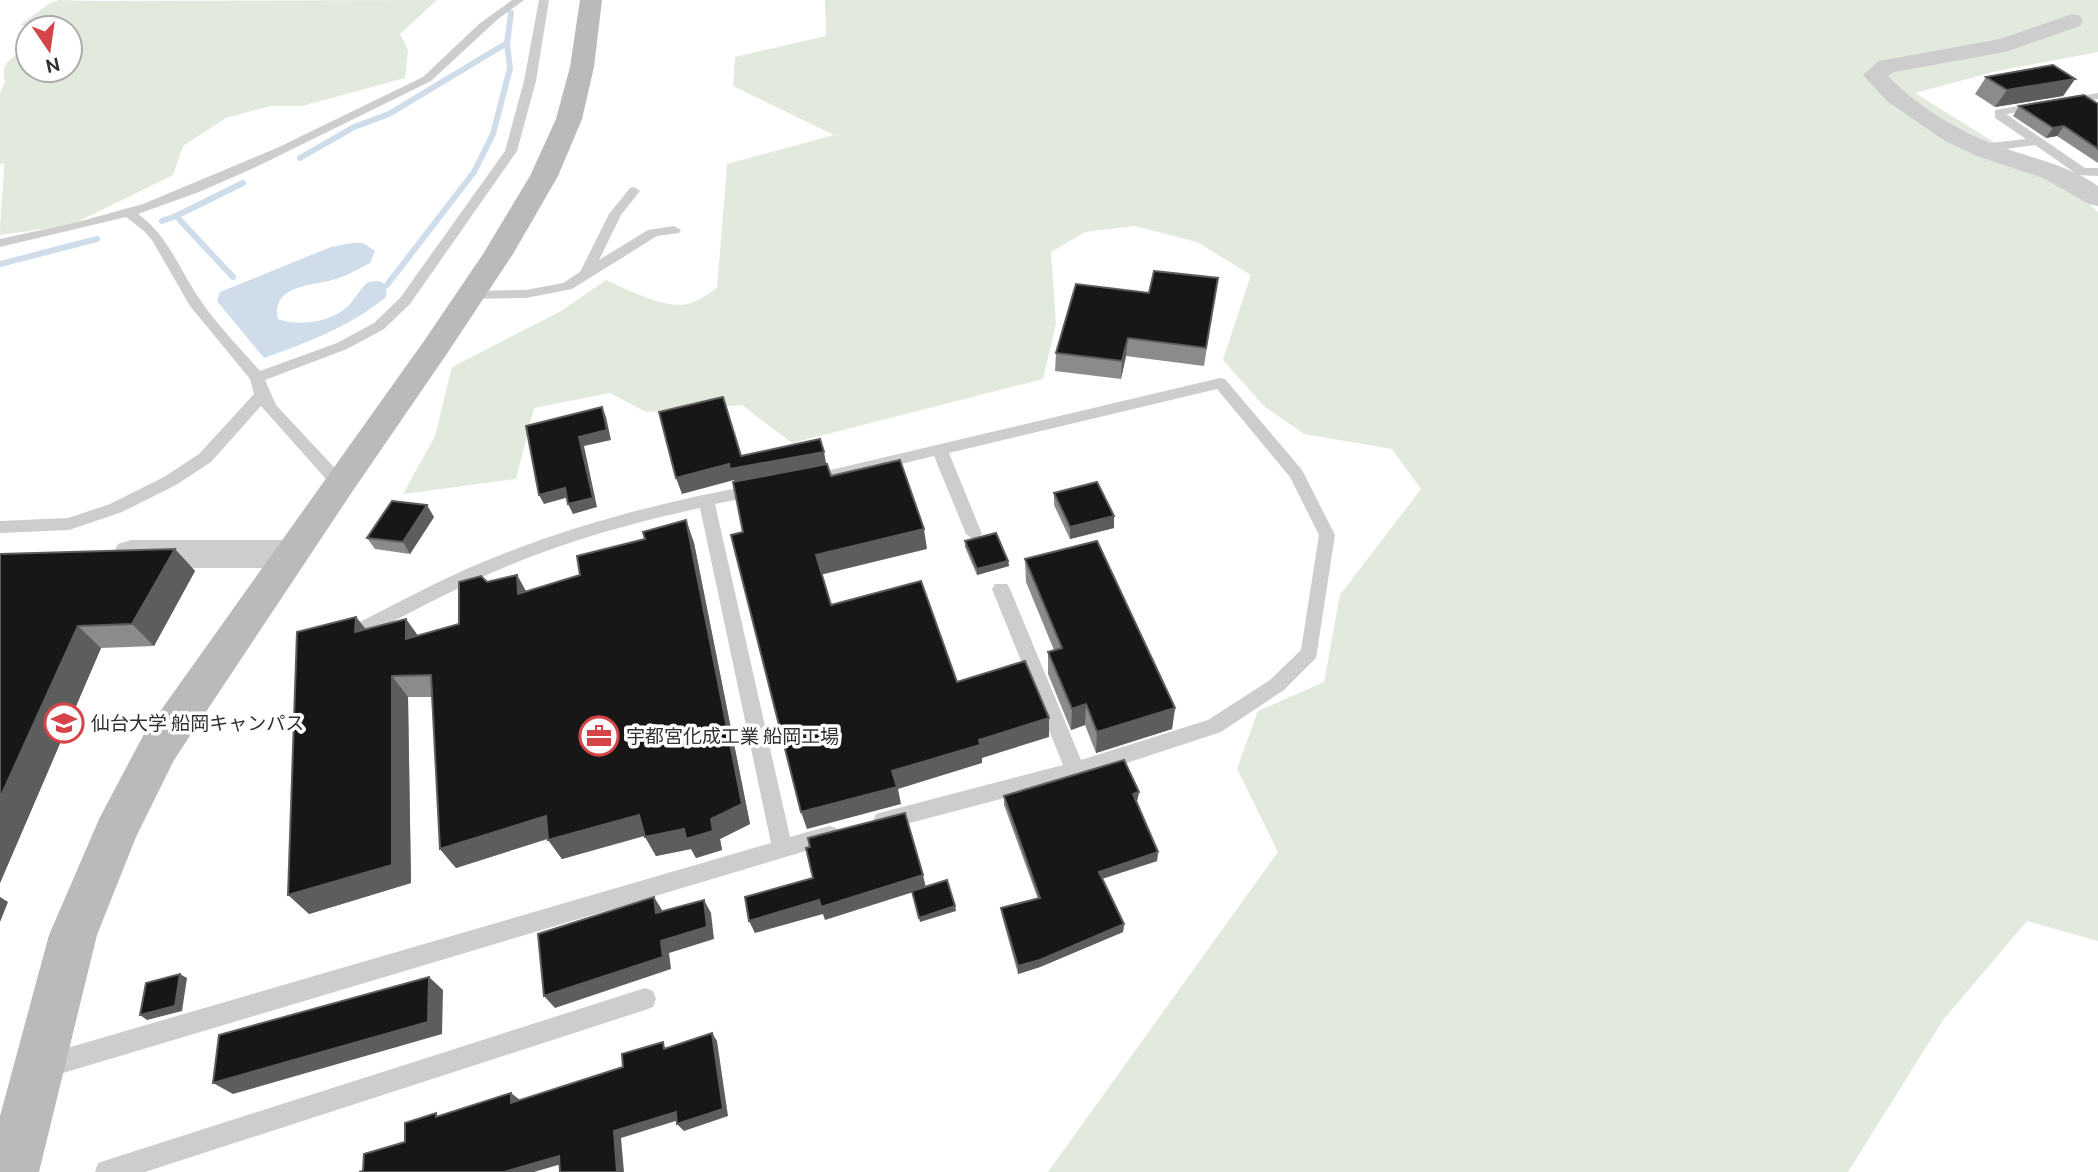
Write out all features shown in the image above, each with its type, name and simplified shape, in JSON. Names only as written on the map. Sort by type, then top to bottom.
[{"type":"street","points":[[12,1172],[36,1069],[73,935],[116,831],[159,747],[339,482],[499,254],[544,176],[569,119],[582,67],[591,0]]},
{"type":"street","points":[[2072,21],[2005,46],[1887,66],[1875,75],[1883,86],[1945,132],[2080,184],[2098,198]]},
{"type":"street","points":[[0,555],[291,554]]},
{"type":"lane","points":[[0,243],[128,213],[205,185],[427,79],[498,12],[519,0]]},
{"type":"lane","points":[[257,378],[342,346],[379,326],[405,301],[511,151],[530,82],[544,0]]},
{"type":"lane","points":[[2098,96],[1999,112],[1999,115],[2082,172],[2098,172]]},
{"type":"lane","points":[[1982,148],[2037,141]]},
{"type":"lane","points":[[584,276],[615,214],[634,191]]},
{"type":"lane","points":[[128,213],[149,228],[158,239],[195,303],[257,378],[262,395],[339,482]]},
{"type":"lane","points":[[470,295],[526,294],[567,286],[653,233],[674,229]]},
{"type":"lane","points":[[36,1069],[782,848],[1075,770],[1214,726],[1277,685],[1310,653],[1327,536],[1296,474],[1220,383],[781,487],[706,499],[550,543],[485,568],[360,629]]},
{"type":"lane","points":[[0,527],[69,524],[116,508],[170,481],[205,458],[262,395]]},
{"type":"lane","points":[[939,450],[974,534]]},
{"type":"lane","points":[[706,499],[782,848]]},
{"type":"lane","points":[[1001,589],[1075,770]]},
{"type":"lane","points":[[107,1172],[645,999]]},
{"type":"shaded area","points":[[59,0],[437,0],[400,34],[408,50],[405,78],[302,106],[270,106],[226,118],[183,146],[173,175],[71,225],[0,235],[4,163],[0,164],[0,93],[5,82],[4,70],[8,61],[14,57],[14,84],[84,84],[84,14],[35,14]]},
{"type":"shaded area","points":[[825,0],[2098,0],[2098,52],[1997,71],[1915,93],[2082,197],[2098,212],[2098,941],[2027,921],[1943,1020],[1848,1172],[1048,1172],[1278,852],[1237,769],[1258,711],[1324,682],[1340,595],[1421,489],[1392,449],[1304,434],[1264,406],[1223,360],[1251,275],[1197,242],[1135,226],[1085,232],[1051,252],[1056,324],[1043,379],[792,443],[742,405],[646,412],[610,393],[534,408],[516,479],[403,494],[435,436],[452,367],[561,311],[606,280],[673,305],[691,303],[717,288],[727,164],[834,135],[733,86],[735,57],[826,36]]},
{"type":"water","points":[[363,243],[375,251],[370,263],[339,278],[288,292],[277,307],[278,319],[304,323],[332,316],[347,307],[368,282],[379,281],[387,285],[386,297],[358,317],[313,340],[264,358],[217,301],[220,292],[331,247]]},
{"type":"building","points":[[2053,65],[2075,79],[2007,90],[1986,77]]},
{"type":"building","points":[[2084,95],[2098,104],[2098,149],[2064,126],[2053,128],[2019,106]]},
{"type":"building","points":[[1154,271],[1218,278],[1206,348],[1128,338],[1122,361],[1056,353],[1076,284],[1149,293]]},
{"type":"building","points":[[723,397],[741,456],[820,439],[824,452],[730,469],[729,464],[676,478],[659,412]]},
{"type":"building","points":[[602,407],[607,430],[579,437],[593,498],[568,504],[565,488],[539,495],[526,426]]},
{"type":"building","points":[[900,460],[924,529],[816,555],[831,605],[921,581],[957,682],[1025,661],[1049,718],[979,740],[980,745],[892,771],[897,787],[801,812],[731,535],[743,532],[733,482],[827,464],[831,476]]},
{"type":"building","points":[[1097,482],[1114,516],[1070,527],[1054,493]]},
{"type":"building","points":[[392,501],[427,505],[403,542],[367,538]]},
{"type":"building","points":[[686,520],[742,804],[711,819],[713,831],[686,839],[684,829],[645,837],[639,815],[548,840],[546,816],[440,849],[431,675],[392,676],[392,865],[288,895],[297,632],[356,617],[355,632],[406,619],[406,639],[459,624],[459,582],[481,576],[487,582],[517,575],[518,594],[580,575],[577,556],[645,539],[643,532]]},
{"type":"building","points":[[996,533],[1008,561],[977,569],[965,541]]},
{"type":"building","points":[[1097,541],[1175,708],[1097,732],[1086,704],[1072,709],[1048,652],[1062,648],[1025,559]]},
{"type":"building","points":[[175,549],[132,624],[78,626],[0,798],[0,554]]},
{"type":"building","points":[[1124,760],[1139,792],[1133,794],[1158,852],[1099,872],[1124,924],[1040,960],[1018,966],[1001,908],[1040,898],[1004,796]]},
{"type":"building","points":[[905,813],[923,875],[821,907],[819,900],[749,921],[745,897],[813,878],[806,848],[810,847],[808,838]]},
{"type":"building","points":[[947,880],[955,906],[919,918],[912,891]]},
{"type":"building","points":[[654,897],[656,913],[704,900],[707,927],[661,941],[663,957],[544,996],[538,934]]},
{"type":"building","points":[[180,974],[175,1006],[140,1015],[146,983]]},
{"type":"building","points":[[429,977],[428,1022],[213,1083],[219,1035]]},
{"type":"building","points":[[712,1033],[723,1109],[677,1124],[676,1112],[614,1131],[617,1172],[560,1172],[559,1156],[504,1172],[359,1172],[363,1171],[364,1154],[405,1142],[405,1123],[436,1113],[436,1117],[511,1093],[511,1103],[623,1067],[622,1054],[663,1042],[664,1049]]},
{"type":"waterway","points":[[507,43],[511,13]]},
{"type":"waterway","points":[[300,158],[354,127],[389,114],[507,43]]},
{"type":"waterway","points":[[387,285],[474,172],[493,134],[510,68],[507,43]]},
{"type":"waterway","points":[[176,216],[243,183]]},
{"type":"waterway","points":[[162,221],[176,216]]},
{"type":"waterway","points":[[176,216],[233,277]]},
{"type":"waterway","points":[[0,264],[97,239]]},
{"type":"place","name":"仙台大学 船岡キャンパス","points":[[64,723]]},
{"type":"place","name":"宇都宮化成工業 船岡工場","points":[[599,736]]}]
